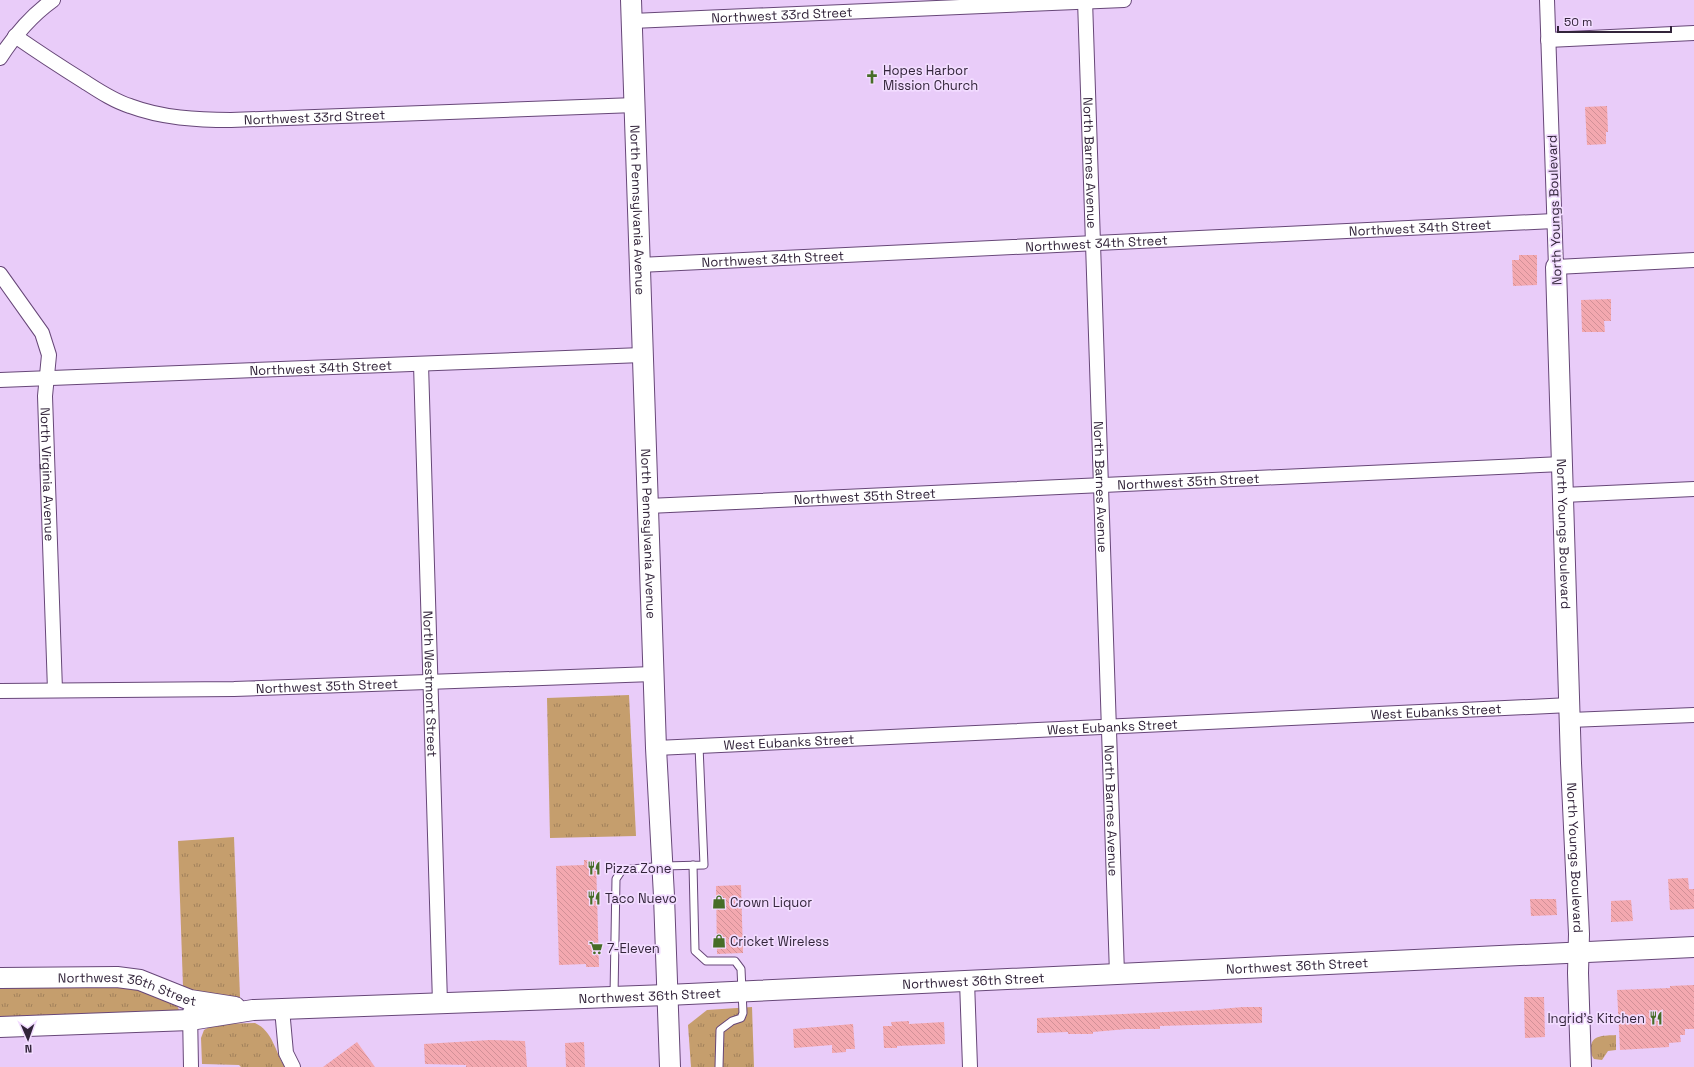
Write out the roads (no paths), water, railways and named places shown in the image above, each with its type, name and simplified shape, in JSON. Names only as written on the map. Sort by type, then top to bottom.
[{"type":"street","points":[[0,58],[15,36],[32,18],[53,0]]},
{"type":"street","name":"North Pennsylvania Avenue","points":[[631,0],[653,674],[670,1067]]},
{"type":"street","name":"Northwest 33rd Street","points":[[632,21],[1124,0]]},
{"type":"street","name":"North Youngs Boulevard","points":[[1547,0],[1579,953],[1581,1067]]},
{"type":"street","name":"North Barnes Avenue","points":[[1086,1],[1117,974]]},
{"type":"street","points":[[1548,40],[1694,33]]},
{"type":"street","name":"Northwest 33rd Street","points":[[15,36],[108,96],[130,106],[162,115],[182,118],[230,120],[635,105]]},
{"type":"street","name":"Northwest 34th Street","points":[[640,265],[1554,221]]},
{"type":"street","points":[[1556,267],[1694,260]]},
{"type":"street","name":"North Virginia Avenue","points":[[0,274],[42,333],[49,355],[45,404],[55,690]]},
{"type":"street","name":"Northwest 34th Street","points":[[0,380],[642,355]]},
{"type":"street","name":"North Westmont Street","points":[[421,364],[440,1003]]},
{"type":"street","name":"Northwest 35th Street","points":[[648,506],[1562,464]]},
{"type":"street","points":[[1563,494],[1694,489]]},
{"type":"street","name":"Northwest 35th Street","points":[[0,691],[234,689],[653,674]]},
{"type":"street","name":"West Eubanks Street","points":[[656,748],[1108,726],[1570,712],[1694,715]]},
{"type":"street","name":"Northwest 36th Street","points":[[0,1027],[190,1020],[253,1010],[667,995],[1694,947]]},
{"type":"street","name":"Northwest 36th Street","points":[[0,978],[118,976],[140,980],[190,1000],[253,1010]]},
{"type":"street","points":[[968,981],[970,1067]]},
{"type":"street","points":[[190,1000],[191,1067]]},
{"type":"street","points":[[282,1009],[286,1053],[293,1067]]},
{"type":"lane","points":[[614,996],[616,878],[622,870],[662,866],[704,865],[699,746]]},
{"type":"lane","points":[[693,865],[695,951],[706,961],[735,961],[741,969],[743,1013],[741,1018],[732,1021],[720,1030],[719,1067]]},
{"type":"place","name":"Hopes Harbor Mission Church","points":[[872,77]]},
{"type":"place","name":"Pizza Zone","points":[[594,868]]},
{"type":"place","name":"Taco Nuevo","points":[[594,898]]},
{"type":"place","name":"Crown Liquor","points":[[719,902]]},
{"type":"place","name":"Cricket Wireless","points":[[719,941]]},
{"type":"place","name":"7-Eleven","points":[[596,948]]},
{"type":"place","name":"Ingrid's Kitchen","points":[[1656,1018]]}]
